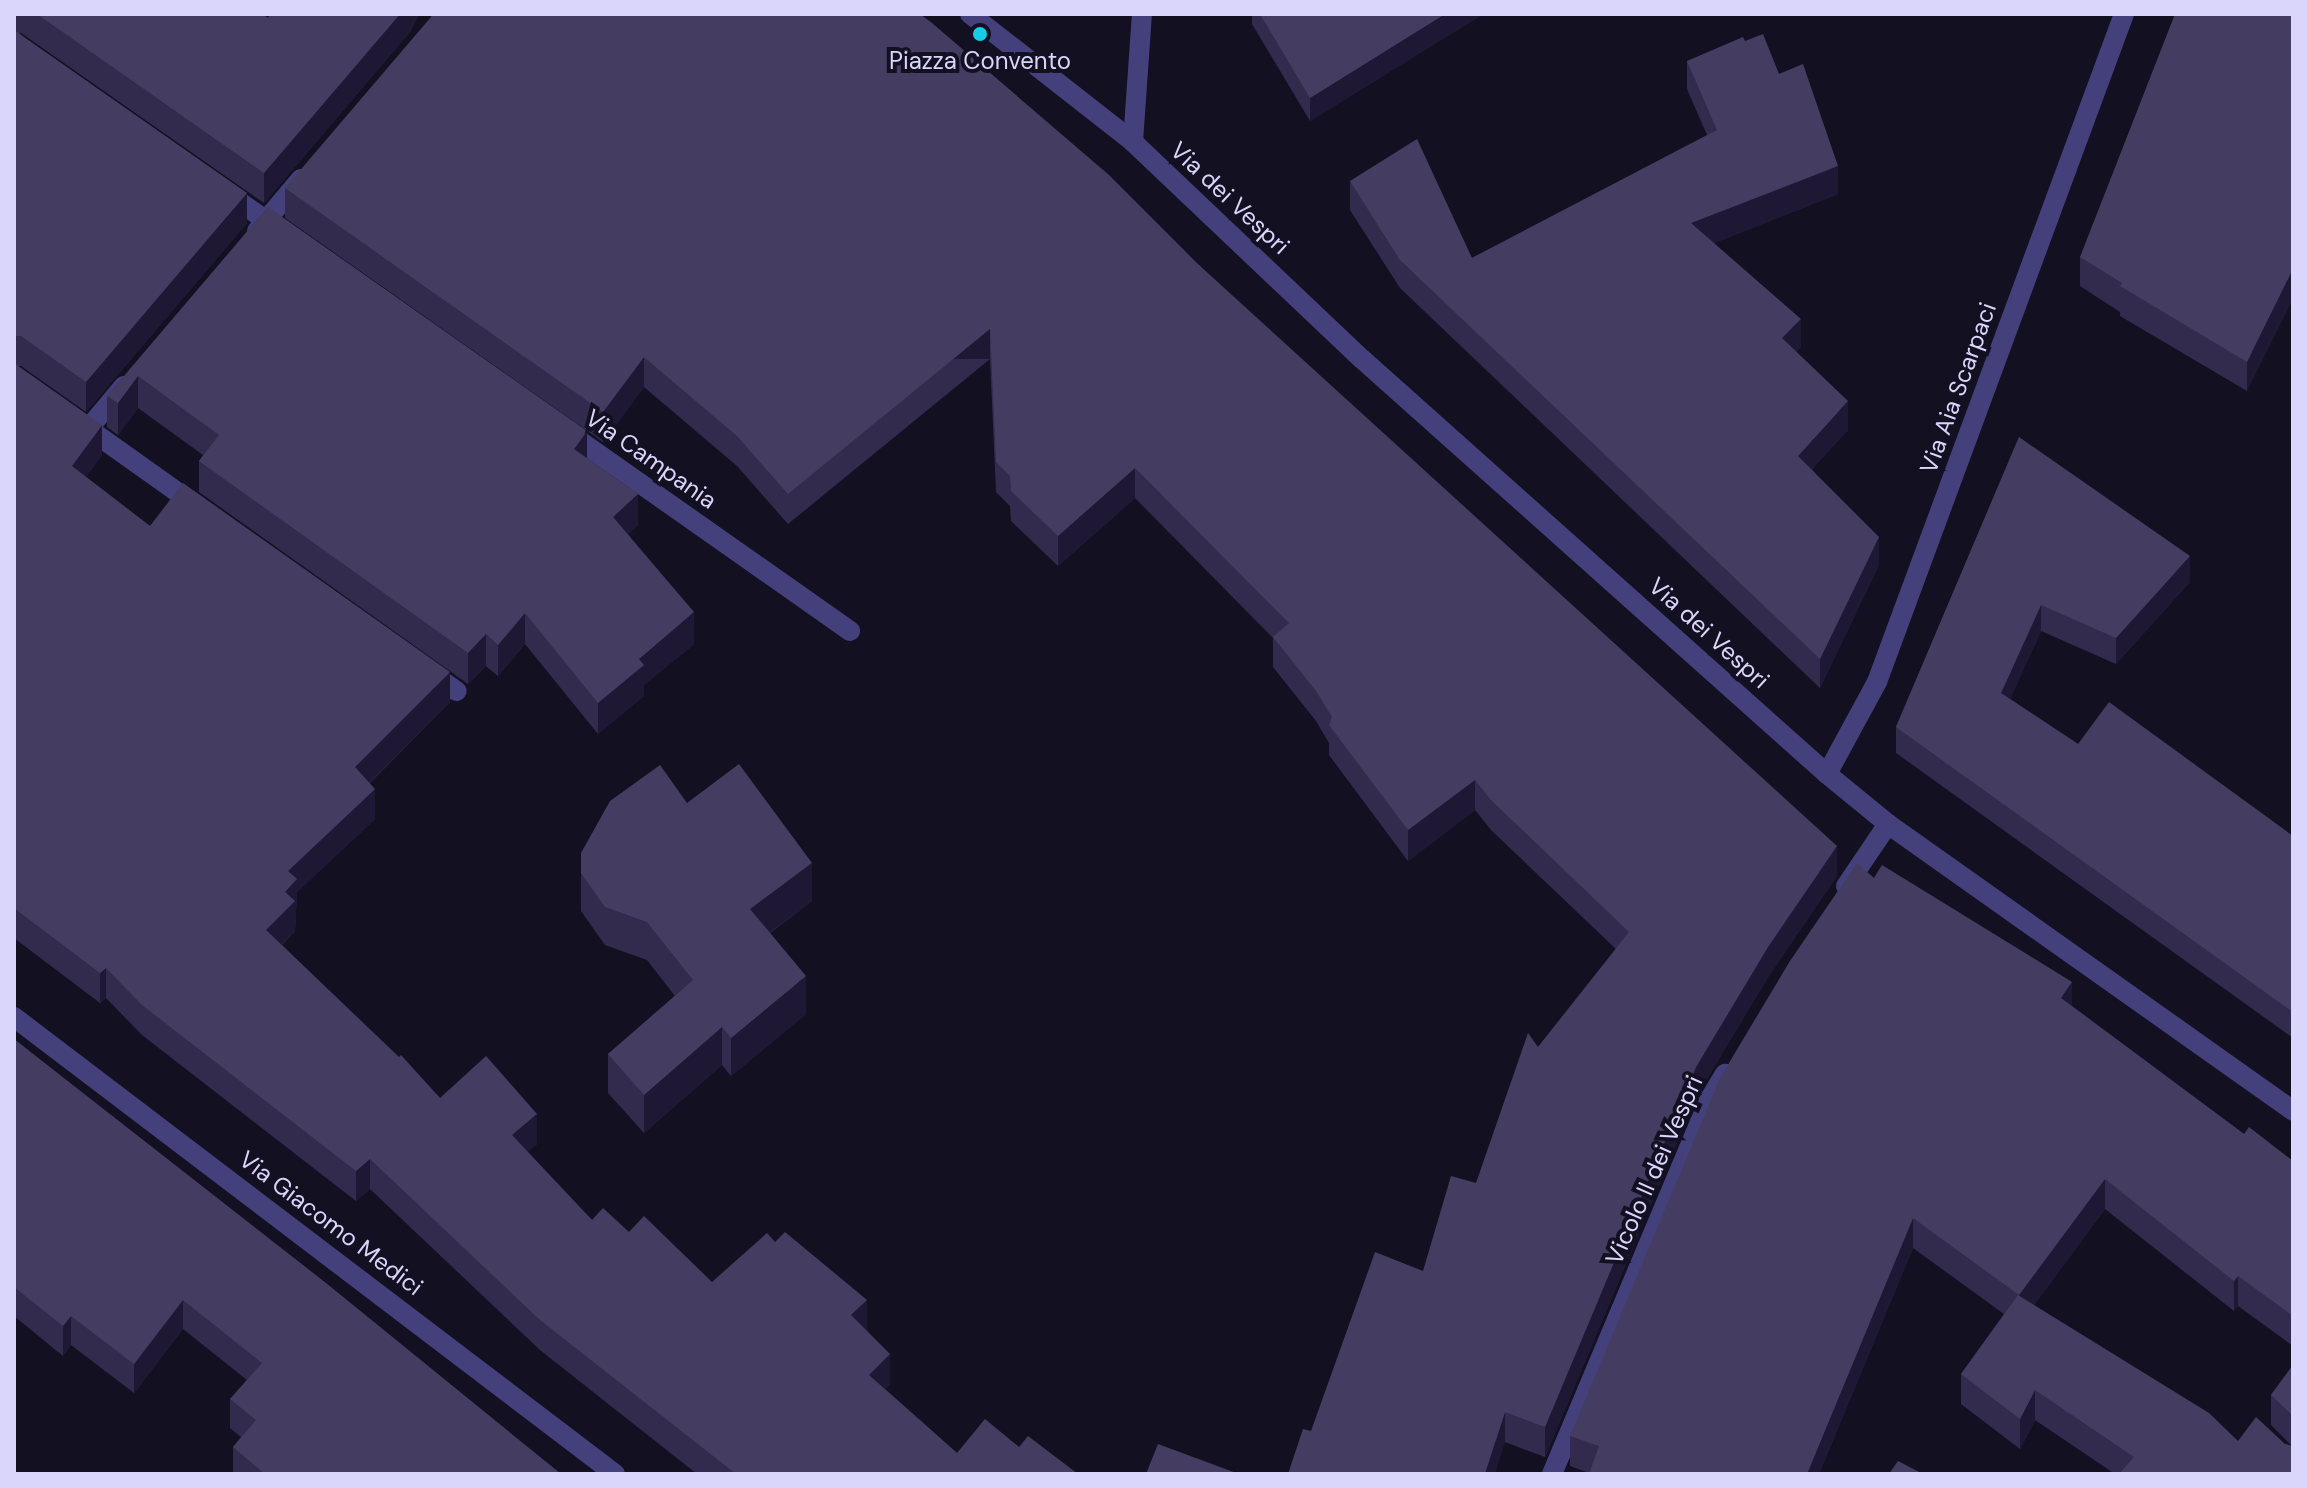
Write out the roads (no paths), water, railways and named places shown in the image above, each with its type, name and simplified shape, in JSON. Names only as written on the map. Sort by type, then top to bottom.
[{"type":"street","points":[[970,14],[1133,142]]},
{"type":"street","points":[[1133,142],[1142,14]]},
{"type":"street","name":"Via Aia Scarpaci","points":[[1827,774],[1877,682],[2124,14]]},
{"type":"street","name":"Via dei Vespri","points":[[1133,142],[1362,359],[1827,774],[1888,824],[2293,1111]]},
{"type":"street","points":[[245,244],[317,160]]},
{"type":"street","points":[[215,185],[304,248]]},
{"type":"street","points":[[88,429],[137,371]]},
{"type":"street","points":[[63,411],[215,519]]},
{"type":"street","name":"Via Campania","points":[[551,421],[850,631]]},
{"type":"street","points":[[406,655],[457,691]]},
{"type":"street","points":[[1838,898],[1888,824]]},
{"type":"street","name":"Via Giacomo Medici","points":[[14,1017],[615,1474]]},
{"type":"street","name":"Vicolo II dei Vespri","points":[[1552,1474],[1708,1102],[1740,1050]]},
{"type":"place","name":"Piazza Convento","points":[[980,34]]}]
